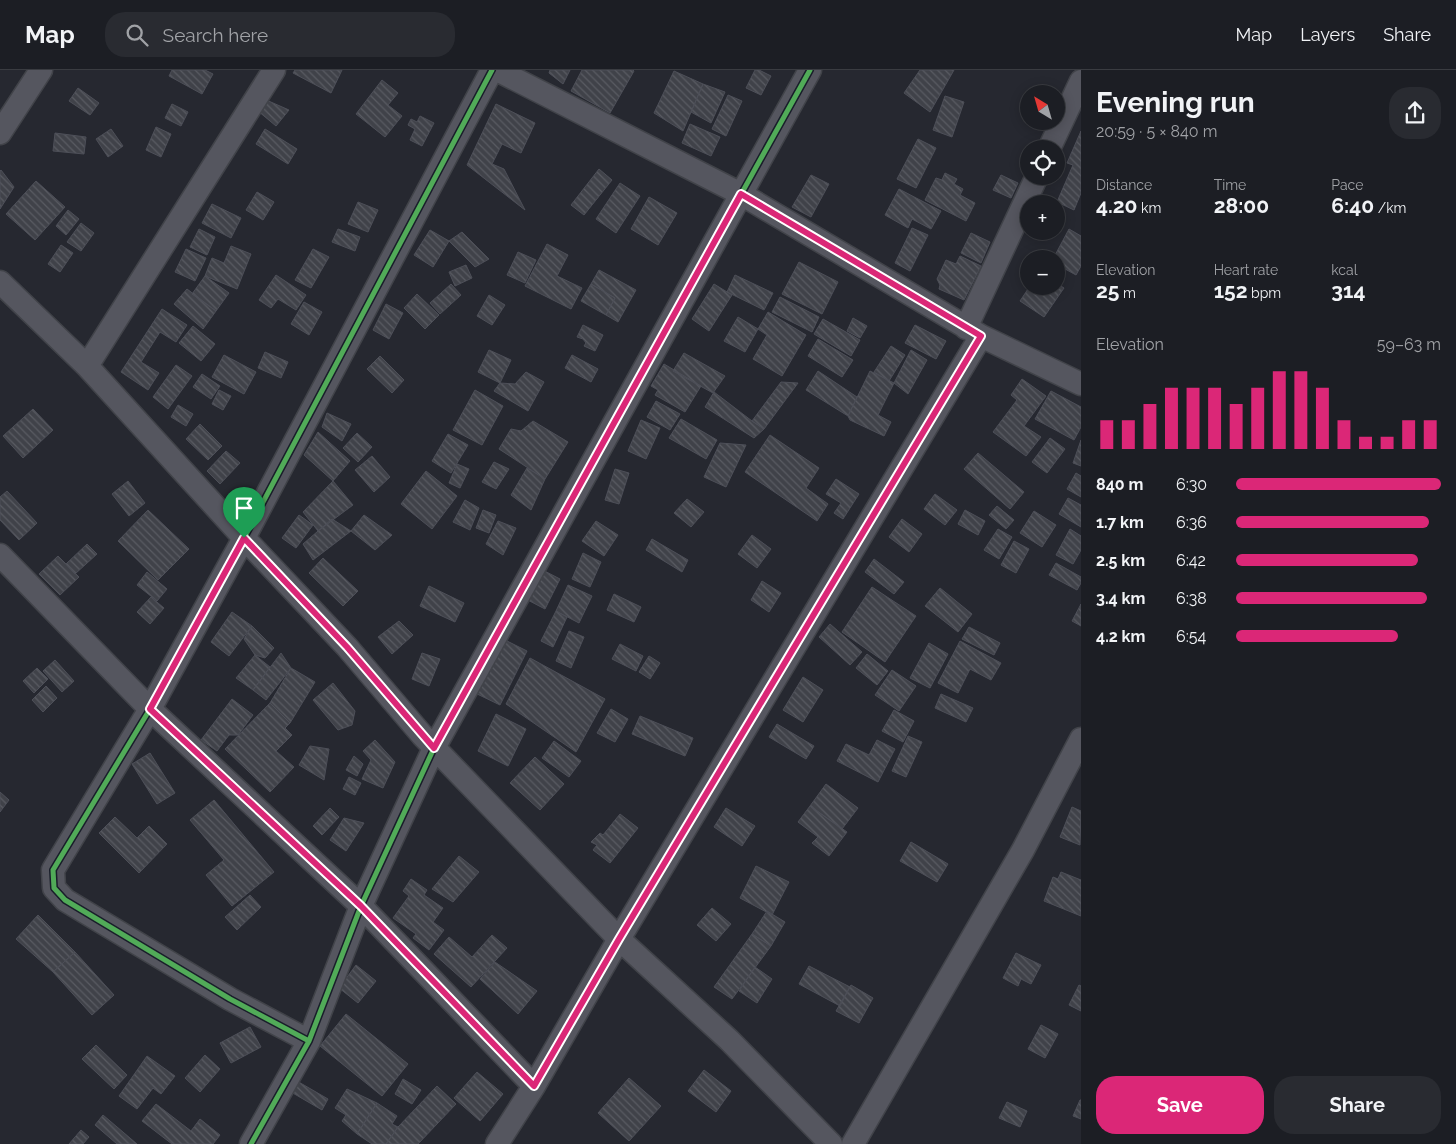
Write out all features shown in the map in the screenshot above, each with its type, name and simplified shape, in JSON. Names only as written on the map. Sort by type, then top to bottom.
[{"type":"street","points":[[0,133],[41,70]]},
{"type":"street","points":[[87,366],[274,70]]},
{"type":"street","points":[[309,1041],[230,999],[65,900],[54,888],[53,870],[150,709],[244,538],[492,70]]},
{"type":"street","points":[[497,70],[741,194],[974,332],[1081,384]]},
{"type":"street","points":[[251,1144],[309,1041],[361,906],[434,748],[810,70]]},
{"type":"street","points":[[1053,140],[1081,81]]},
{"type":"street","points":[[497,1144],[534,1086],[974,332],[1033,185]]},
{"type":"street","points":[[0,282],[87,366],[244,538],[347,647],[434,748],[619,939],[729,1040],[831,1144]]},
{"type":"street","points":[[0,555],[150,709],[361,906],[534,1086]]},
{"type":"street","points":[[853,1144],[1023,850],[1081,739]]},
{"type":"building","points":[[172,70],[205,70],[213,74],[202,94],[169,76]]},
{"type":"building","points":[[295,70],[342,70],[331,93],[293,73]]},
{"type":"building","points":[[550,70],[570,70],[563,84],[549,73]]},
{"type":"building","points":[[582,70],[634,71],[610,113],[571,91]]},
{"type":"building","points":[[755,70],[771,76],[761,95],[746,88]]},
{"type":"building","points":[[920,70],[954,70],[930,112],[904,93]]},
{"type":"building","points":[[674,71],[703,84],[683,131],[654,113]]},
{"type":"building","points":[[382,80],[398,93],[388,105],[402,116],[385,137],[356,114]]},
{"type":"building","points":[[703,84],[725,92],[711,123],[691,112]]},
{"type":"building","points":[[78,88],[99,103],[90,115],[69,101]]},
{"type":"building","points":[[728,95],[742,101],[726,136],[712,129]]},
{"type":"building","points":[[945,96],[964,102],[952,137],[933,130]]},
{"type":"building","points":[[264,99],[289,110],[276,126],[258,111]]},
{"type":"building","points":[[172,104],[188,112],[181,126],[165,118]]},
{"type":"building","points":[[496,104],[535,123],[521,153],[502,144],[492,164],[504,169],[525,210],[467,165]]},
{"type":"building","points":[[420,116],[434,123],[422,146],[410,140],[415,129],[408,125],[411,119],[417,122]]},
{"type":"building","points":[[690,124],[720,137],[711,156],[682,143]]},
{"type":"building","points":[[156,127],[171,134],[161,157],[146,150]]},
{"type":"building","points":[[111,129],[123,146],[108,157],[96,139]]},
{"type":"building","points":[[265,129],[297,149],[288,164],[256,144]]},
{"type":"building","points":[[1081,131],[1081,193],[1074,210],[1065,206],[1065,195],[1060,195],[1073,165],[1067,163]]},
{"type":"building","points":[[55,133],[86,137],[84,154],[53,151]]},
{"type":"building","points":[[918,139],[936,148],[916,188],[897,179]]},
{"type":"building","points":[[599,169],[612,180],[584,215],[571,205]]},
{"type":"building","points":[[0,171],[14,187],[0,209]]},
{"type":"building","points":[[945,173],[957,179],[954,184],[963,189],[960,195],[975,203],[966,221],[925,200],[936,178],[942,180]]},
{"type":"building","points":[[811,175],[829,184],[811,217],[792,207]]},
{"type":"building","points":[[1001,175],[1018,183],[1011,198],[993,190]]},
{"type":"building","points":[[36,181],[65,207],[35,240],[6,214]]},
{"type":"building","points":[[620,183],[640,196],[616,233],[596,219]]},
{"type":"building","points":[[899,189],[941,211],[931,229],[912,219],[908,228],[885,215]]},
{"type":"building","points":[[257,192],[274,202],[263,220],[246,210]]},
{"type":"building","points":[[649,197],[677,213],[658,245],[631,229]]},
{"type":"building","points":[[358,202],[378,210],[368,232],[348,224]]},
{"type":"building","points":[[212,204],[241,218],[231,238],[202,223]]},
{"type":"building","points":[[68,210],[79,219],[66,235],[56,226]]},
{"type":"building","points":[[81,223],[94,233],[81,251],[67,242]]},
{"type":"building","points":[[912,228],[928,235],[910,271],[895,263]]},
{"type":"building","points":[[199,229],[215,237],[207,255],[190,247]]},
{"type":"building","points":[[338,229],[360,237],[355,251],[332,242]]},
{"type":"building","points":[[1069,229],[1081,236],[1081,266],[1076,275],[1065,269],[1065,250],[1058,250],[1063,240],[1065,240]]},
{"type":"building","points":[[430,230],[449,241],[433,267],[414,255]]},
{"type":"building","points":[[462,232],[489,259],[475,267],[449,241]]},
{"type":"building","points":[[971,233],[990,242],[981,263],[961,253]]},
{"type":"building","points":[[547,244],[568,255],[557,276],[582,288],[571,309],[525,286]]},
{"type":"building","points":[[61,245],[73,253],[60,272],[48,264]]},
{"type":"building","points":[[231,246],[251,254],[237,289],[205,276],[212,258],[224,263]]},
{"type":"building","points":[[186,249],[206,258],[195,281],[175,272]]},
{"type":"building","points":[[313,249],[329,257],[311,288],[295,280]]},
{"type":"building","points":[[518,252],[536,260],[525,283],[507,275]]},
{"type":"building","points":[[960,256],[981,266],[964,300],[939,289],[940,285],[937,279],[946,260],[956,264]]},
{"type":"building","points":[[799,262],[838,282],[822,314],[782,294]]},
{"type":"building","points":[[466,265],[472,278],[455,286],[449,272]]},
{"type":"building","points":[[599,270],[636,290],[618,322],[606,315],[615,298],[591,284]]},
{"type":"building","points":[[276,275],[306,295],[296,310],[278,299],[271,308],[259,300]]},
{"type":"building","points":[[735,275],[773,293],[764,310],[727,292]]},
{"type":"building","points":[[205,276],[229,293],[216,311],[192,294]]},
{"type":"building","points":[[451,284],[461,295],[440,314],[430,303]]},
{"type":"building","points":[[591,284],[615,298],[606,315],[581,301]]},
{"type":"building","points":[[714,284],[732,295],[709,331],[692,319]]},
{"type":"building","points":[[187,289],[216,311],[203,329],[174,304]]},
{"type":"building","points":[[417,294],[439,315],[425,329],[404,308]]},
{"type":"building","points":[[489,295],[505,305],[492,325],[477,316]]},
{"type":"building","points":[[1024,295],[1059,295],[1044,317],[1020,301]]},
{"type":"building","points":[[780,297],[819,317],[812,332],[772,312]]},
{"type":"building","points":[[304,302],[322,312],[309,335],[291,324]]},
{"type":"building","points":[[386,304],[403,313],[389,339],[373,330]]},
{"type":"building","points":[[162,309],[187,325],[176,342],[160,332],[141,362],[159,373],[148,390],[121,372]]},
{"type":"building","points":[[768,312],[806,335],[782,376],[753,359],[767,335],[758,329]]},
{"type":"building","points":[[738,317],[758,329],[745,352],[724,341]]},
{"type":"building","points":[[853,318],[867,326],[860,338],[847,331]]},
{"type":"building","points":[[823,319],[860,340],[851,356],[814,334]]},
{"type":"building","points":[[583,325],[603,335],[595,351],[584,346],[586,343],[583,339],[577,337]]},
{"type":"building","points":[[915,325],[946,341],[936,359],[905,343]]},
{"type":"building","points":[[193,326],[215,344],[201,361],[179,343]]},
{"type":"building","points":[[818,339],[853,360],[842,377],[808,356]]},
{"type":"building","points":[[891,346],[905,355],[889,381],[874,372]]},
{"type":"building","points":[[489,350],[511,360],[500,383],[478,372]]},
{"type":"building","points":[[911,350],[927,360],[908,394],[894,383]]},
{"type":"building","points":[[265,352],[288,362],[281,378],[258,368]]},
{"type":"building","points":[[684,353],[725,376],[713,393],[673,371]]},
{"type":"building","points":[[224,355],[256,372],[244,394],[212,377]]},
{"type":"building","points":[[572,355],[598,369],[591,382],[565,368]]},
{"type":"building","points":[[380,356],[404,380],[392,393],[367,369]]},
{"type":"building","points":[[664,364],[701,386],[685,412],[655,395],[658,390],[651,386]]},
{"type":"building","points":[[176,365],[192,376],[168,409],[153,397]]},
{"type":"building","points":[[818,371],[857,397],[848,416],[806,390]]},
{"type":"building","points":[[870,371],[894,383],[878,415],[891,422],[884,436],[850,420],[848,416]]},
{"type":"building","points":[[526,372],[544,382],[528,411],[494,391],[500,383],[515,384]]},
{"type":"building","points":[[202,374],[220,386],[211,399],[193,387]]},
{"type":"building","points":[[1022,379],[1046,396],[1024,426],[1041,437],[1026,456],[993,432],[1017,400],[1011,395]]},
{"type":"building","points":[[781,382],[798,383],[764,429],[752,421]]},
{"type":"building","points":[[219,390],[231,396],[223,410],[212,404]]},
{"type":"building","points":[[475,390],[503,406],[482,445],[453,430]]},
{"type":"building","points":[[1051,391],[1081,407],[1081,427],[1074,440],[1035,419]]},
{"type":"building","points":[[714,392],[764,429],[754,438],[705,407]]},
{"type":"building","points":[[656,401],[680,414],[670,430],[647,417]]},
{"type":"building","points":[[178,405],[193,414],[186,426],[171,417]]},
{"type":"building","points":[[33,409],[53,430],[23,458],[3,436]]},
{"type":"building","points":[[327,413],[351,424],[342,441],[322,427]]},
{"type":"building","points":[[681,419],[717,440],[706,459],[669,438]]},
{"type":"building","points":[[641,420],[660,428],[646,459],[628,451]]},
{"type":"building","points":[[533,421],[568,442],[545,479],[499,449],[511,429],[521,431]]},
{"type":"building","points":[[200,424],[222,446],[208,460],[186,439]]},
{"type":"building","points":[[318,432],[350,461],[333,481],[304,455]]},
{"type":"building","points":[[357,433],[372,447],[358,462],[343,448]]},
{"type":"building","points":[[448,434],[468,445],[451,473],[432,461]]},
{"type":"building","points":[[770,435],[819,468],[806,488],[828,504],[817,521],[745,472]]},
{"type":"building","points":[[1050,438],[1065,449],[1047,473],[1032,462]]},
{"type":"building","points":[[1081,440],[1081,466],[1073,463]]},
{"type":"building","points":[[720,443],[746,445],[726,487],[704,477]]},
{"type":"building","points":[[226,451],[240,463],[220,484],[207,471]]},
{"type":"building","points":[[978,453],[1024,492],[1010,509],[964,469]]},
{"type":"building","points":[[372,456],[390,477],[374,492],[355,470]]},
{"type":"building","points":[[494,462],[509,469],[496,489],[482,482]]},
{"type":"building","points":[[457,464],[469,469],[460,488],[449,483]]},
{"type":"building","points":[[527,468],[545,479],[531,510],[511,495]]},
{"type":"building","points":[[615,469],[629,473],[619,504],[605,500]]},
{"type":"building","points":[[426,471],[457,496],[432,529],[401,504]]},
{"type":"building","points":[[1076,473],[1081,476],[1081,497],[1067,489]]},
{"type":"building","points":[[836,479],[859,494],[843,519],[834,513],[841,503],[826,494]]},
{"type":"building","points":[[128,481],[145,503],[129,516],[112,494]]},
{"type":"building","points":[[333,481],[353,505],[318,531],[303,512]]},
{"type":"building","points":[[7,491],[37,523],[19,540],[0,520],[0,497]]},
{"type":"building","points":[[935,494],[957,510],[945,525],[924,509]]},
{"type":"building","points":[[1068,498],[1081,505],[1081,527],[1059,514]]},
{"type":"building","points":[[687,499],[704,512],[691,527],[674,513]]},
{"type":"building","points":[[465,500],[479,508],[470,530],[453,522]]},
{"type":"building","points":[[997,506],[1014,520],[1006,529],[989,515]]},
{"type":"building","points":[[148,510],[189,549],[158,580],[118,541]]},
{"type":"building","points":[[483,510],[496,515],[489,533],[476,528]]},
{"type":"building","points":[[965,510],[985,521],[978,535],[958,524]]},
{"type":"building","points":[[1034,511],[1056,525],[1042,547],[1020,533]]},
{"type":"building","points":[[299,515],[313,525],[296,548],[282,538]]},
{"type":"building","points":[[364,515],[392,535],[375,550],[351,531]]},
{"type":"building","points":[[332,519],[351,531],[313,560],[303,544]]},
{"type":"building","points":[[902,519],[922,534],[909,552],[889,537]]},
{"type":"building","points":[[498,521],[516,528],[503,555],[486,544]]},
{"type":"building","points":[[596,521],[618,535],[604,556],[582,541]]},
{"type":"building","points":[[998,529],[1012,537],[999,559],[984,550]]},
{"type":"building","points":[[1070,529],[1081,536],[1081,550],[1073,564],[1056,555]]},
{"type":"building","points":[[752,535],[771,549],[757,568],[738,554]]},
{"type":"building","points":[[652,539],[688,560],[682,572],[646,550]]},
{"type":"building","points":[[1014,541],[1029,549],[1016,573],[1001,565]]},
{"type":"building","points":[[87,544],[97,554],[75,574],[66,564]]},
{"type":"building","points":[[583,553],[601,562],[590,587],[572,579]]},
{"type":"building","points":[[58,556],[79,577],[60,595],[39,574]]},
{"type":"building","points":[[323,558],[358,591],[343,606],[309,573]]},
{"type":"building","points":[[874,559],[904,582],[894,594],[865,572]]},
{"type":"building","points":[[1056,563],[1081,577],[1081,583],[1077,590],[1049,575]]},
{"type":"building","points":[[535,566],[560,579],[545,609],[520,596]]},
{"type":"building","points":[[147,572],[167,589],[157,601],[137,585]]},
{"type":"building","points":[[762,581],[781,593],[769,612],[751,600]]},
{"type":"building","points":[[568,585],[592,596],[579,623],[556,611]]},
{"type":"building","points":[[429,586],[464,603],[455,622],[420,606]]},
{"type":"building","points":[[872,587],[916,616],[885,662],[842,632]]},
{"type":"building","points":[[940,588],[972,614],[958,632],[925,606]]},
{"type":"building","points":[[614,594],[641,607],[634,622],[607,610]]},
{"type":"building","points":[[151,597],[164,608],[150,624],[137,612]]},
{"type":"building","points":[[1081,604],[1081,626],[1072,621]]},
{"type":"building","points":[[556,611],[567,617],[553,647],[541,641]]},
{"type":"building","points":[[232,612],[252,626],[229,656],[211,642]]},
{"type":"building","points":[[399,621],[413,635],[392,654],[378,637]]},
{"type":"building","points":[[830,624],[862,652],[850,665],[819,637]]},
{"type":"building","points":[[252,626],[274,648],[265,658],[255,655],[244,639]]},
{"type":"building","points":[[969,627],[1000,643],[994,655],[962,639]]},
{"type":"building","points":[[569,631],[584,637],[571,668],[556,661]]},
{"type":"building","points":[[501,638],[527,651],[500,705],[473,692]]},
{"type":"building","points":[[960,641],[1001,663],[991,680],[970,669],[958,693],[938,683]]},
{"type":"building","points":[[929,643],[948,654],[930,688],[910,678]]},
{"type":"building","points":[[620,644],[643,656],[636,671],[612,659]]},
{"type":"building","points":[[281,653],[291,668],[266,700],[253,690]]},
{"type":"building","points":[[422,653],[440,659],[429,686],[412,679]]},
{"type":"building","points":[[867,654],[888,671],[877,685],[856,668]]},
{"type":"building","points":[[255,655],[270,667],[253,690],[236,678]]},
{"type":"building","points":[[649,656],[660,663],[650,679],[639,672]]},
{"type":"building","points":[[530,658],[605,699],[576,752],[506,704]]},
{"type":"building","points":[[55,660],[74,681],[62,692],[43,671]]},
{"type":"building","points":[[37,668],[48,679],[34,693],[23,681]]},
{"type":"building","points":[[291,668],[315,682],[290,723],[270,703]]},
{"type":"building","points":[[892,670],[916,686],[899,711],[875,695]]},
{"type":"building","points":[[803,677],[823,690],[803,722],[783,710]]},
{"type":"building","points":[[333,683],[355,711],[352,725],[338,730],[313,700]]},
{"type":"building","points":[[46,686],[57,698],[43,712],[32,700]]},
{"type":"building","points":[[941,694],[973,708],[966,722],[935,708]]},
{"type":"building","points":[[232,699],[253,715],[238,735],[229,735],[217,751],[201,740]]},
{"type":"building","points":[[270,703],[290,723],[285,728],[292,735],[276,751],[294,767],[270,792],[225,749]]},
{"type":"building","points":[[611,709],[628,719],[615,742],[597,733]]},
{"type":"building","points":[[894,710],[914,721],[903,742],[882,731]]},
{"type":"building","points":[[496,714],[526,729],[508,766],[478,751]]},
{"type":"building","points":[[640,716],[693,738],[685,756],[632,734]]},
{"type":"building","points":[[777,724],[814,746],[806,759],[769,737]]},
{"type":"building","points":[[908,736],[922,742],[906,777],[892,771]]},
{"type":"building","points":[[375,740],[395,762],[383,788],[362,779],[371,760],[363,751]]},
{"type":"building","points":[[877,740],[895,749],[878,782],[837,761],[846,744],[869,755]]},
{"type":"building","points":[[554,741],[581,761],[569,777],[542,758]]},
{"type":"building","points":[[310,746],[329,749],[324,780],[299,765]]},
{"type":"building","points":[[150,753],[175,793],[157,804],[132,764]]},
{"type":"building","points":[[354,756],[363,764],[357,776],[346,770]]},
{"type":"building","points":[[535,757],[564,784],[540,810],[510,783]]},
{"type":"building","points":[[349,777],[361,783],[355,795],[343,789]]},
{"type":"building","points":[[826,784],[858,808],[842,829],[810,806]]},
{"type":"building","points":[[0,792],[9,800],[0,812]]},
{"type":"building","points":[[214,800],[274,872],[232,906],[206,875],[224,860],[190,820]]},
{"type":"building","points":[[810,806],[847,832],[829,856],[812,843],[818,837],[798,822]]},
{"type":"building","points":[[1072,807],[1081,811],[1080,845],[1060,837]]},
{"type":"building","points":[[330,808],[339,817],[322,835],[313,826]]},
{"type":"building","points":[[726,808],[755,826],[742,846],[714,827]]},
{"type":"building","points":[[620,814],[638,828],[610,863],[593,850],[597,845],[591,842],[600,833],[603,835]]},
{"type":"building","points":[[115,817],[137,838],[149,826],[167,844],[139,873],[99,833]]},
{"type":"building","points":[[344,818],[364,823],[346,851],[330,840]]},
{"type":"building","points":[[911,842],[948,864],[937,882],[900,861]]},
{"type":"building","points":[[459,856],[479,872],[453,902],[432,889]]},
{"type":"building","points":[[756,866],[789,882],[772,915],[740,898]]},
{"type":"building","points":[[1061,872],[1081,880],[1081,916],[1044,901],[1053,877],[1058,879]]},
{"type":"building","points":[[411,879],[427,890],[424,895],[443,908],[433,922],[444,930],[429,950],[413,938],[416,934],[393,918],[409,896],[403,891]]},
{"type":"building","points":[[250,895],[261,907],[237,930],[225,917]]},
{"type":"building","points":[[712,908],[731,924],[716,941],[697,925]]},
{"type":"building","points":[[767,911],[785,922],[771,946],[752,934]]},
{"type":"building","points":[[38,915],[75,952],[53,972],[16,939]]},
{"type":"building","points":[[752,934],[771,946],[732,999],[714,987]]},
{"type":"building","points":[[492,935],[507,948],[471,987],[434,954],[449,937],[472,957]]},
{"type":"building","points":[[75,952],[114,995],[92,1015],[53,972]]},
{"type":"building","points":[[1016,953],[1041,965],[1031,984],[1021,979],[1018,986],[1003,978]]},
{"type":"building","points":[[495,962],[537,991],[518,1014],[480,979]]},
{"type":"building","points":[[356,965],[376,981],[358,1003],[339,988]]},
{"type":"building","points":[[809,966],[850,987],[840,1006],[799,984]]},
{"type":"building","points":[[755,967],[772,979],[757,1003],[739,991]]},
{"type":"building","points":[[851,985],[873,998],[859,1023],[836,1011]]},
{"type":"building","points":[[1079,985],[1081,986],[1081,1011],[1069,1005]]},
{"type":"building","points":[[346,1014],[408,1064],[382,1096],[320,1046]]},
{"type":"building","points":[[1041,1025],[1058,1034],[1045,1058],[1028,1049]]},
{"type":"building","points":[[250,1027],[261,1047],[231,1063],[220,1043]]},
{"type":"building","points":[[96,1045],[127,1075],[114,1089],[82,1059]]},
{"type":"building","points":[[205,1055],[220,1069],[200,1092],[185,1078]]},
{"type":"building","points":[[147,1056],[175,1076],[161,1094],[153,1088],[137,1109],[119,1096]]},
{"type":"building","points":[[704,1070],[731,1091],[716,1112],[688,1091]]},
{"type":"building","points":[[477,1072],[503,1094],[480,1121],[454,1098]]},
{"type":"building","points":[[629,1078],[661,1106],[629,1141],[598,1113]]},
{"type":"building","points":[[403,1079],[421,1090],[412,1104],[395,1094]]},
{"type":"building","points":[[297,1081],[328,1099],[322,1110],[291,1092]]},
{"type":"building","points":[[437,1086],[456,1104],[418,1144],[386,1144],[398,1127]]},
{"type":"building","points":[[347,1089],[377,1103],[357,1134],[342,1121],[346,1115],[335,1108]]},
{"type":"building","points":[[1081,1100],[1081,1119],[1073,1116]]},
{"type":"building","points":[[1007,1102],[1027,1111],[1020,1127],[999,1118]]},
{"type":"building","points":[[377,1103],[397,1116],[392,1124],[398,1127],[386,1144],[372,1144],[357,1134]]},
{"type":"building","points":[[156,1104],[191,1131],[200,1119],[220,1135],[213,1144],[172,1144],[142,1121]]},
{"type":"building","points":[[103,1115],[137,1144],[117,1144],[95,1125]]},
{"type":"building","points":[[81,1130],[89,1137],[83,1144],[69,1144]]},
{"type":"cycle path","points":[[309,1041],[230,999],[65,900],[54,888],[53,870],[150,709],[244,538],[492,70]]},
{"type":"cycle path","points":[[251,1144],[309,1041],[361,906],[434,748],[810,70]]},
{"type":"route","points":[[741,194],[981,336],[619,939],[534,1086],[361,906],[150,709],[244,538],[347,647],[434,748],[741,194]]}]
